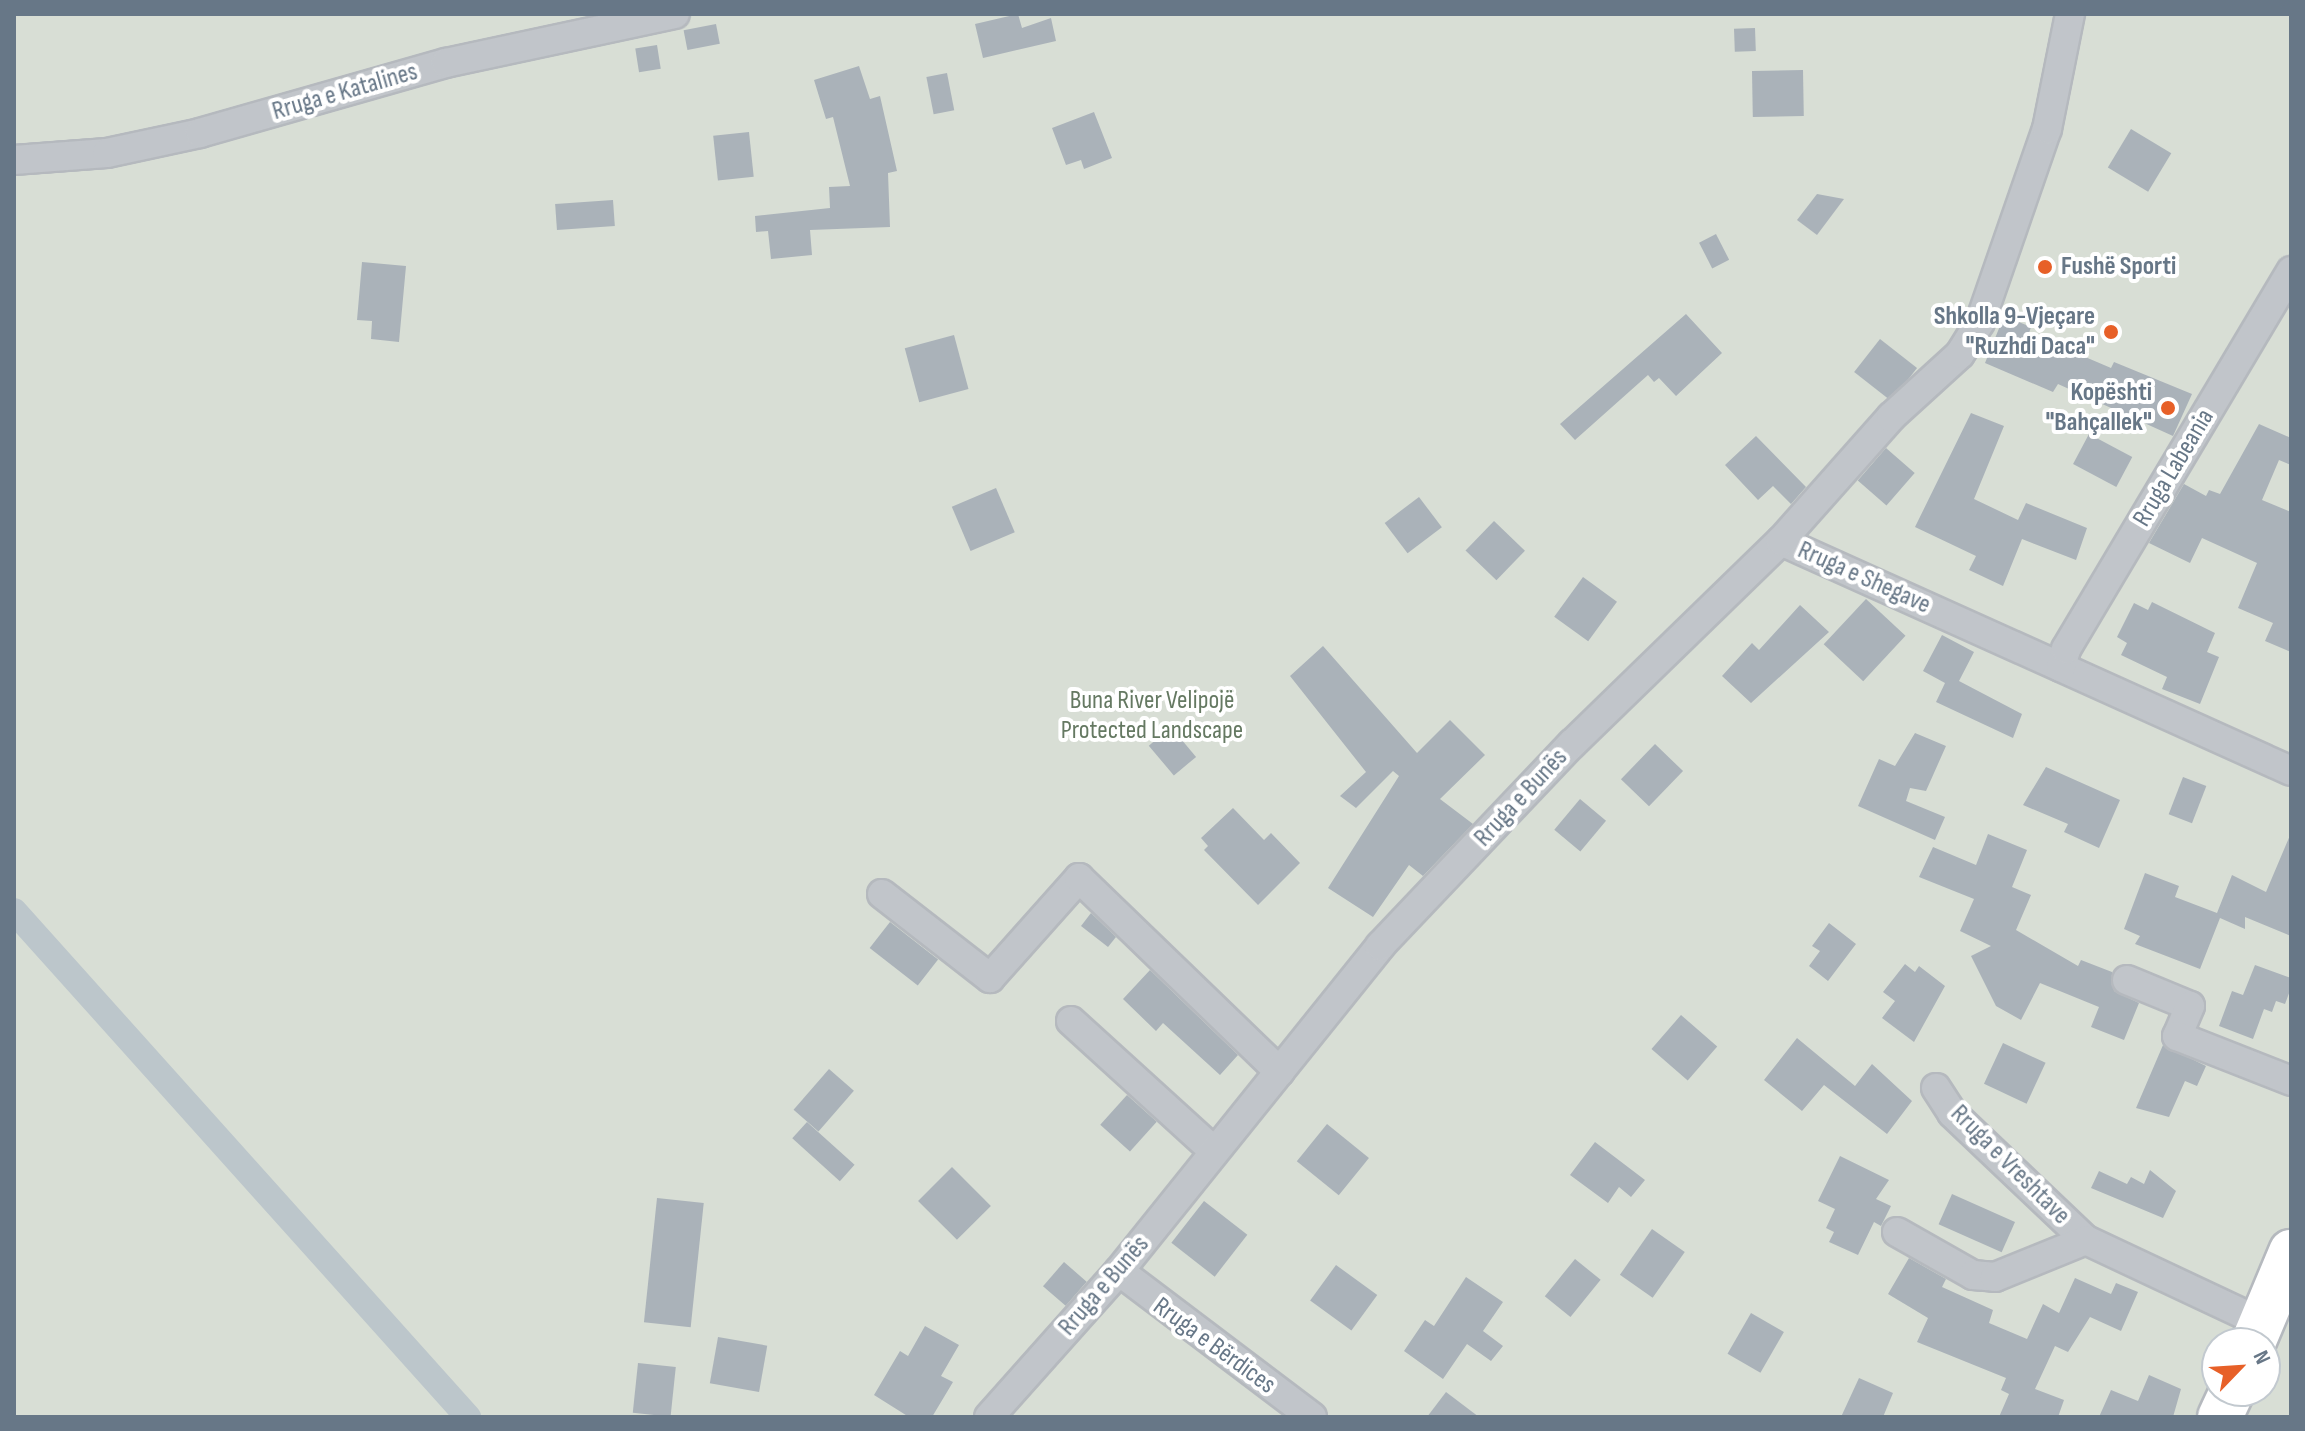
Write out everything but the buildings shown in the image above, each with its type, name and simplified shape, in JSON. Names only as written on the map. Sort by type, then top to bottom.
[{"type":"main road","points":[[2260,1327],[2291,1252]]},
{"type":"street","name":"Rruga e Katalines","points":[[14,160],[107,153],[200,133],[446,63],[675,14]]},
{"type":"street","name":"Rruga e Shegave","points":[[2070,14],[2047,129],[1980,322],[1960,354],[1891,417],[1781,541],[2291,771]]},
{"type":"street","name":"Rruga Labeania","points":[[2061,667],[2066,649],[2291,271]]},
{"type":"street","name":"Rruga e Bunës","points":[[989,1417],[1119,1271],[1214,1151],[1413,912],[1572,744],[1781,541]]},
{"type":"street","points":[[882,894],[990,978],[1079,878],[1280,1072]]},
{"type":"street","points":[[2127,980],[2190,1006],[2177,1036],[2291,1081]]},
{"type":"street","points":[[1071,1021],[1214,1151]]},
{"type":"street","name":"Rruga e Vreshtave","points":[[1936,1088],[1952,1113],[2086,1240],[2247,1327]]},
{"type":"street","name":"Rruga e Vreshtave","points":[[1897,1232],[1973,1275],[1995,1277],[2086,1240]]},
{"type":"street","name":"Rruga e Bërdices","points":[[1119,1271],[1312,1417]]},
{"type":"green space","name":"Buna River Velipojë Protected Landscape","points":[[14,14],[2291,14],[2291,1417],[14,1417]]},
{"type":"waterway","points":[[14,911],[468,1417]]},
{"type":"place","name":"Fushë Sporti","points":[[2045,267]]},
{"type":"place","name":"Shkolla 9-Vjeçare \"Ruzhdi Daca\"","points":[[2111,332]]},
{"type":"place","name":"Kopështi \"Bahçallek\"","points":[[2168,408]]}]
